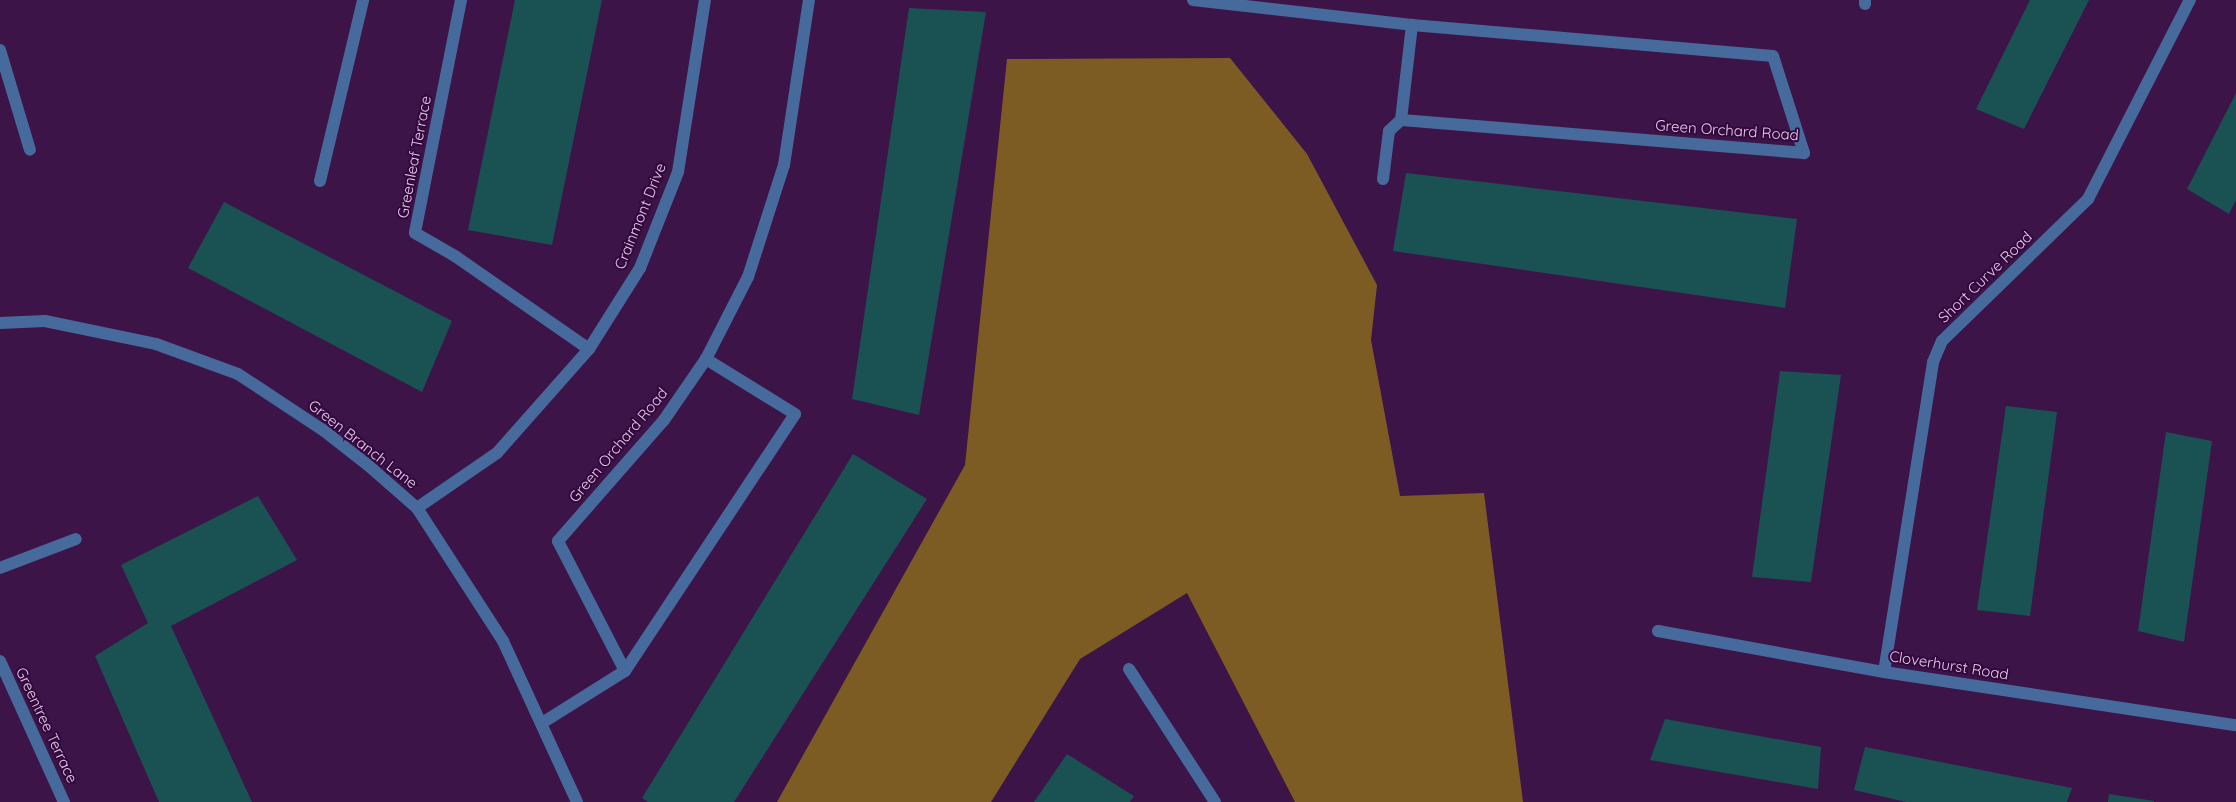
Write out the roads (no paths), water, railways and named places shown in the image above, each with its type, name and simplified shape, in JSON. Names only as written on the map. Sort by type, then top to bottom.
[{"type":"street","points":[[320,181],[363,0]]},
{"type":"street","name":"Greenleaf Terrace","points":[[461,0],[416,233],[455,256],[589,349]]},
{"type":"street","name":"Crainmont Drive","points":[[418,508],[497,453],[589,349],[640,268],[678,172],[705,0]]},
{"type":"street","name":"Green Orchard Road","points":[[625,670],[558,541],[664,420],[706,359],[748,277],[784,166],[810,0]]},
{"type":"street","name":"Green Orchard Road","points":[[1193,0],[1412,25],[1773,56],[1804,153],[1400,120]]},
{"type":"street","name":"Short Curve Road","points":[[1884,672],[1933,362],[1942,341],[2088,199],[2190,0]]},
{"type":"street","points":[[1383,179],[1389,131],[1400,120],[1412,25]]},
{"type":"street","points":[[0,50],[30,150]]},
{"type":"street","name":"Green Branch Lane","points":[[0,323],[45,321],[156,344],[238,374],[323,430],[418,508],[503,641],[577,802]]},
{"type":"street","points":[[542,724],[625,670],[795,414],[706,359]]},
{"type":"street","points":[[0,568],[76,539]]},
{"type":"street","name":"Cloverhurst Road","points":[[1658,631],[1884,672],[2236,725]]},
{"type":"street","name":"Greentree Terrace","points":[[0,661],[64,802]]},
{"type":"street","points":[[1129,669],[1215,802]]}]
